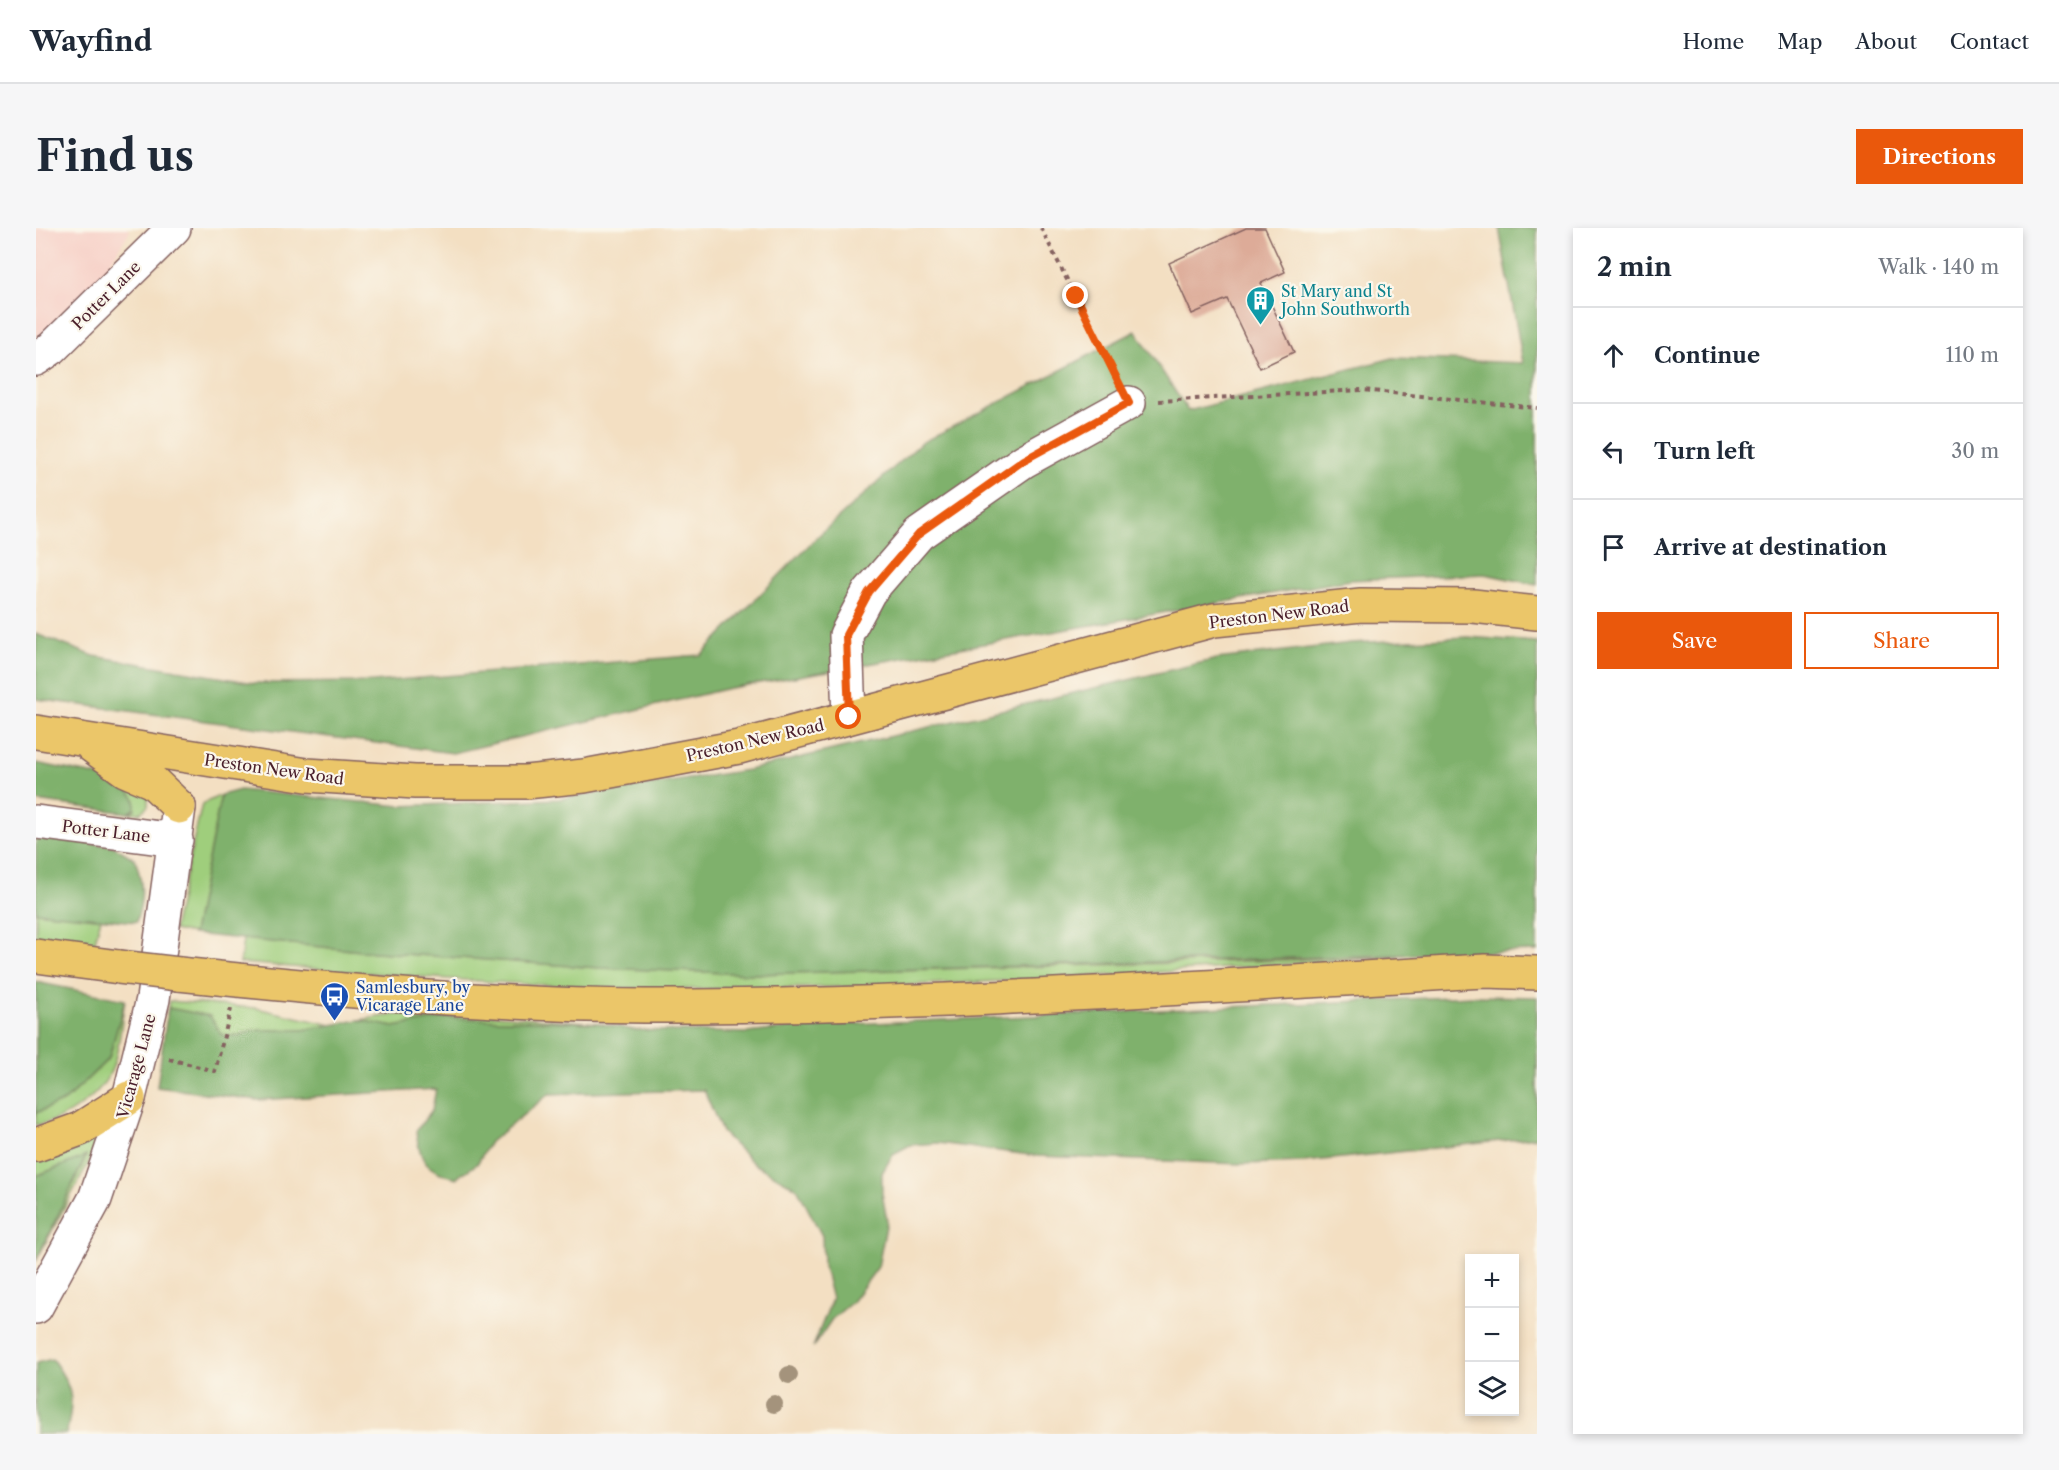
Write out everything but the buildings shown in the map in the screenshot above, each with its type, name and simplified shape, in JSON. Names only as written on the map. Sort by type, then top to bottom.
[{"type":"highway","name":"Preston New Road","points":[[36,732],[247,766],[357,780],[472,784],[526,782],[584,776],[739,747],[1214,620],[1361,605],[1473,606],[1537,614]]},
{"type":"highway","points":[[83,740],[125,770],[153,782],[179,807],[182,796],[195,780],[216,771],[247,766]]},
{"type":"highway","points":[[36,956],[178,974],[358,992],[642,1006],[871,1004],[1486,971],[1537,973]]},
{"type":"highway","points":[[36,1145],[80,1129],[129,1098]]},
{"type":"street","name":"Potter Lane","points":[[36,359],[52,348],[168,230]]},
{"type":"street","points":[[849,717],[846,635],[869,592],[919,534],[1024,460],[1129,403]]},
{"type":"street","name":"Vicarage Lane","points":[[36,1307],[95,1199],[129,1098],[156,977],[179,807]]},
{"type":"street","name":"Potter Lane","points":[[36,822],[176,840]]},
{"type":"path","points":[[1041,228],[1129,403],[1363,390],[1537,408]]},
{"type":"path","points":[[141,1052],[215,1071],[231,1008]]},
{"type":"shaded area","points":[[36,228],[127,228],[130,231],[106,269],[66,315],[36,341]]},
{"type":"green space","points":[[1499,228],[1537,228],[1537,585],[1485,574],[1350,580],[730,688],[453,753],[36,699],[36,634],[94,656],[254,683],[373,682],[701,655],[816,538],[921,443],[1136,331],[1188,411],[1393,358],[1523,363]]},
{"type":"green space","points":[[1467,637],[1537,642],[1537,951],[753,974],[600,968],[362,951],[193,934],[221,795],[240,790],[401,806],[558,799],[748,770],[1217,659],[1351,643]]},
{"type":"green space","points":[[36,763],[120,780],[135,799],[135,809],[128,813],[36,801]]},
{"type":"green space","points":[[120,780],[148,795],[148,806],[140,813],[128,813],[135,809]]},
{"type":"green space","points":[[221,795],[193,934],[173,930],[202,804]]},
{"type":"green space","points":[[36,837],[113,846],[135,859],[142,890],[136,922],[36,912]]},
{"type":"green space","points":[[36,912],[101,918],[94,945],[36,937]]},
{"type":"green space","points":[[243,939],[362,951],[600,968],[753,974],[1399,957],[959,983],[694,989],[467,980],[240,963]]},
{"type":"green space","points":[[36,982],[125,1000],[109,1058],[66,1100],[36,1113]]},
{"type":"green space","points":[[1473,996],[1537,997],[1537,1137],[1304,1162],[1242,1164],[1037,1156],[938,1143],[910,1145],[893,1154],[882,1173],[882,1193],[887,1221],[878,1267],[852,1302],[832,1319],[813,1347],[832,1299],[823,1263],[822,1236],[797,1188],[754,1164],[722,1132],[704,1090],[549,1094],[490,1142],[477,1164],[456,1178],[431,1168],[422,1157],[418,1142],[416,1131],[432,1110],[436,1089],[258,1100],[157,1087],[168,1008],[210,1016],[222,1035],[238,1036],[254,1030],[303,1030],[359,1020],[394,1027],[443,1018],[598,1023],[634,1030],[747,1033],[809,1026]]},
{"type":"green space","points":[[125,1000],[117,1052],[112,1069],[99,1089],[69,1113],[47,1123],[36,1125],[36,1113],[66,1100],[109,1058]]},
{"type":"green space","points":[[169,1001],[256,1008],[332,1025],[303,1030],[254,1030],[238,1036],[222,1035],[168,1008]]},
{"type":"green space","points":[[428,1010],[598,1023],[443,1018],[394,1027],[359,1020]]},
{"type":"green space","points":[[96,1138],[92,1156],[36,1261],[86,1157],[36,1176],[36,1162],[67,1154]]},
{"type":"green space","points":[[86,1156],[36,1261],[36,1176]]},
{"type":"green space","points":[[52,1359],[68,1386],[71,1403],[69,1422],[66,1434],[36,1434],[36,1363]]},
{"type":"place","name":"St Mary and St John Southworth","points":[[1260,326]]},
{"type":"place","name":"Samlesbury, by Vicarage Lane","points":[[335,1022]]},
{"type":"route","points":[[849,717],[846,635],[869,592],[919,534],[1024,460],[1129,403],[1076,296]]}]
